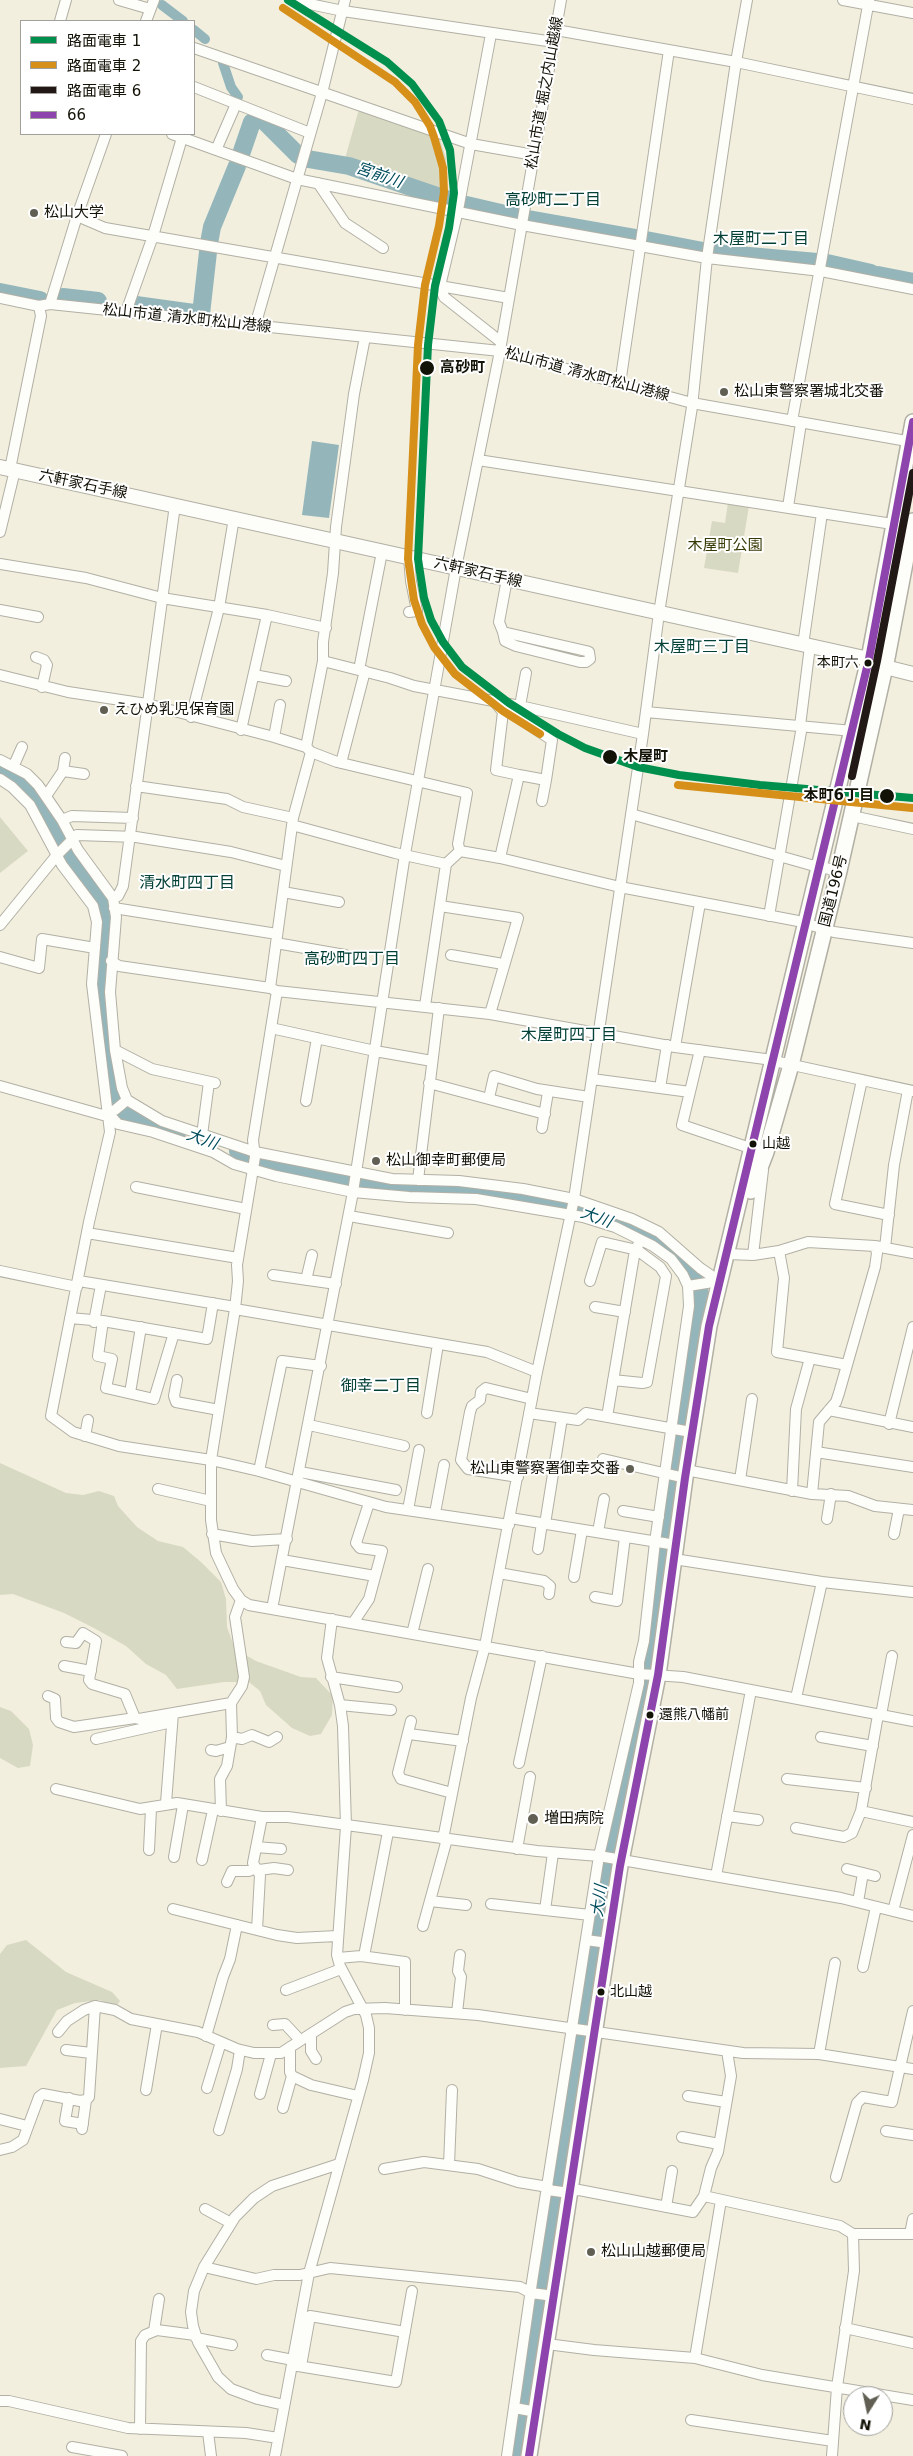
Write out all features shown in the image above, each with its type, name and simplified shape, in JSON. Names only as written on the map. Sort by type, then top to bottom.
[{"type":"highway","name":"国道196号","points":[[759,1151],[774,1061],[869,659],[893,523],[911,442],[913,422]]},
{"type":"highway","name":"国道196号","points":[[529,2456],[524,2410],[547,2344],[556,2190],[582,2029],[604,1943],[609,1858],[648,1674],[677,1475],[689,1432],[719,1280],[759,1151],[791,1065],[839,871],[886,663],[912,524]]},
{"type":"main road","name":"六軒家石手線","points":[[8,468],[659,614],[869,659],[886,663],[913,674]]},
{"type":"main road","name":"六軒家石手線","points":[[886,663],[913,665]]},
{"type":"street","points":[[60,20],[66,0]]},
{"type":"street","points":[[119,0],[152,4],[146,20]]},
{"type":"street","points":[[300,0],[305,3],[343,11],[554,42]]},
{"type":"street","points":[[255,326],[322,93],[345,0]]},
{"type":"street","name":"松山市道 堀之内山越線","points":[[272,1609],[349,1216],[405,854],[456,568],[509,298],[561,0]]},
{"type":"street","points":[[422,1926],[445,1839],[462,1741],[485,1646],[537,1372],[572,1207],[643,734],[659,614],[692,404],[707,258],[747,0]]},
{"type":"street","points":[[843,0],[868,2],[913,13]]},
{"type":"street","points":[[788,507],[796,422],[852,86],[868,2]]},
{"type":"street","points":[[556,30],[736,62],[913,99]]},
{"type":"street","points":[[491,34],[458,210],[440,286],[444,297],[500,347]]},
{"type":"street","points":[[195,48],[470,144],[534,155]]},
{"type":"street","points":[[620,384],[668,50]]},
{"type":"street","points":[[195,87],[310,133]]},
{"type":"street","points":[[216,150],[236,104]]},
{"type":"street","points":[[50,304],[102,135]]},
{"type":"street","points":[[174,135],[298,178],[318,183],[522,224],[707,258],[821,271],[913,289]]},
{"type":"street","points":[[126,312],[153,236],[182,138]]},
{"type":"street","points":[[318,183],[345,223],[383,248]]},
{"type":"street","points":[[76,216],[105,228],[274,259],[509,298]]},
{"type":"street","points":[[0,298],[39,306],[41,316],[8,468],[0,532]]},
{"type":"street","name":"松山市道 清水町松山港線","points":[[39,306],[50,304],[365,337],[500,347],[692,404],[911,442]]},
{"type":"street","points":[[365,337],[354,394],[335,541],[323,662],[309,750],[292,822],[276,939],[271,1028],[254,1140],[253,1169],[238,1258],[235,1308],[212,1460],[212,1534],[216,1553],[233,1589],[240,1600],[249,1605],[648,1674],[683,1677],[913,1720]]},
{"type":"street","points":[[478,460],[679,492],[893,523],[912,524]]},
{"type":"street","points":[[113,903],[123,886],[131,837],[136,786],[175,504]]},
{"type":"street","points":[[769,916],[781,856],[801,726],[807,646],[822,512]]},
{"type":"street","points":[[191,717],[219,608],[234,518]]},
{"type":"street","points":[[341,763],[362,670],[382,552]]},
{"type":"street","points":[[409,558],[417,611],[409,612]]},
{"type":"street","points":[[0,564],[86,578],[162,598],[267,615],[326,628]]},
{"type":"street","points":[[502,632],[586,651],[589,652],[590,659],[586,662],[580,662],[516,646],[505,641],[502,632],[500,622],[507,580]]},
{"type":"street","points":[[0,610],[38,617]]},
{"type":"street","points":[[241,730],[267,615]]},
{"type":"street","points":[[36,657],[44,660],[47,665],[42,687]]},
{"type":"street","points":[[323,662],[362,670],[434,690],[520,706],[643,734]]},
{"type":"street","points":[[520,706],[526,673]]},
{"type":"street","points":[[254,675],[286,681]]},
{"type":"street","points":[[0,676],[42,687],[147,704],[274,738],[341,763],[467,793],[458,844],[460,851]]},
{"type":"street","points":[[494,701],[504,712],[511,713],[552,740],[542,800]]},
{"type":"street","points":[[274,738],[280,705]]},
{"type":"street","points":[[504,712],[496,770],[546,780]]},
{"type":"street","points":[[646,712],[853,731]]},
{"type":"street","points":[[14,765],[22,747]]},
{"type":"street","points":[[46,796],[63,771],[65,758]]},
{"type":"street","points":[[0,760],[14,765],[27,774],[46,796],[62,820],[70,841],[113,903],[116,917],[110,992],[116,1050],[126,1101],[162,1121],[255,1154],[356,1176],[460,1181],[510,1187],[572,1207],[644,1233],[694,1285]]},
{"type":"street","points":[[63,771],[84,774]]},
{"type":"street","points":[[500,858],[519,775]]},
{"type":"street","points":[[0,779],[30,805],[58,854],[93,906],[97,922],[92,984],[112,1112],[110,1132],[87,1233],[51,1416],[65,1428],[85,1436],[134,1450],[212,1460],[259,1471],[396,1490]]},
{"type":"street","points":[[136,786],[227,799],[243,807],[345,838],[361,845],[446,864]]},
{"type":"street","points":[[631,814],[839,871]]},
{"type":"street","points":[[62,820],[72,816],[133,818]]},
{"type":"street","points":[[852,816],[913,829]]},
{"type":"street","points":[[0,925],[58,854],[77,835],[131,837],[230,852],[286,866]]},
{"type":"street","points":[[460,851],[500,858],[620,887],[769,916],[824,930],[913,943]]},
{"type":"street","points":[[426,1006],[446,864],[460,851]]},
{"type":"street","points":[[283,892],[339,902]]},
{"type":"street","points":[[113,903],[344,955]]},
{"type":"street","points":[[660,1088],[671,1046],[700,903]]},
{"type":"street","points":[[440,906],[518,918],[503,964],[490,1014]]},
{"type":"street","points":[[0,957],[39,968],[42,940],[95,948]]},
{"type":"street","points":[[451,955],[503,964]]},
{"type":"street","points":[[111,961],[118,966],[274,989],[490,1014],[671,1046],[774,1061],[910,1090],[894,1165],[889,1216],[836,1402],[821,1417],[819,1422],[812,1494]]},
{"type":"street","points":[[418,1180],[439,1008]]},
{"type":"street","points":[[271,1028],[432,1062]]},
{"type":"street","points":[[306,1101],[316,1038]]},
{"type":"street","points":[[116,1050],[152,1069],[212,1083],[202,1135]]},
{"type":"street","points":[[700,1050],[682,1125],[759,1151],[753,1255]]},
{"type":"street","points":[[489,1098],[494,1076],[548,1092],[589,1097]]},
{"type":"street","points":[[592,1078],[690,1092]]},
{"type":"street","points":[[862,1080],[835,1204],[889,1216]]},
{"type":"street","points":[[429,1083],[545,1114]]},
{"type":"street","points":[[0,1086],[103,1115],[112,1112],[126,1101]]},
{"type":"street","points":[[542,1128],[548,1092]]},
{"type":"street","points":[[112,1112],[118,1124],[153,1132],[204,1149],[253,1169],[353,1190],[409,1197],[476,1198],[572,1207],[616,1228],[669,1239],[700,1268],[719,1280]]},
{"type":"street","points":[[136,1187],[246,1209]]},
{"type":"street","points":[[349,1216],[442,1228]]},
{"type":"street","points":[[87,1233],[238,1258]]},
{"type":"street","points":[[607,1417],[636,1250],[644,1233]]},
{"type":"street","points":[[590,1281],[602,1242],[636,1250],[660,1267],[666,1276],[647,1382],[613,1380]]},
{"type":"street","points":[[727,1254],[753,1255],[779,1251],[808,1242],[880,1247],[913,1252]]},
{"type":"street","points":[[779,1251],[784,1278],[777,1352],[847,1365]]},
{"type":"street","points":[[306,1280],[312,1255]]},
{"type":"street","points":[[0,1270],[78,1284],[101,1285],[213,1303],[487,1352],[537,1372]]},
{"type":"street","points":[[273,1275],[336,1284]]},
{"type":"street","points":[[694,1285],[719,1280]]},
{"type":"street","points":[[101,1285],[98,1356],[112,1359],[106,1388],[154,1399],[174,1333]]},
{"type":"street","points":[[507,2456],[524,2410],[532,2293],[556,2190],[582,2029],[590,1915],[609,1858],[639,1683],[648,1674],[667,1547],[659,1517],[677,1475],[673,1429],[689,1306],[694,1285]]},
{"type":"street","points":[[70,1318],[141,1327],[207,1339],[213,1303]]},
{"type":"street","points":[[595,1307],[625,1312]]},
{"type":"street","points":[[130,1393],[141,1327]]},
{"type":"street","points":[[889,1424],[913,1327]]},
{"type":"street","points":[[426,1413],[434,1395],[438,1344]]},
{"type":"street","points":[[792,1490],[796,1409],[810,1358]]},
{"type":"street","points":[[259,1471],[282,1361],[321,1366]]},
{"type":"street","points":[[158,1387],[176,1385],[174,1396],[176,1402],[219,1410]]},
{"type":"street","points":[[518,1477],[468,1469],[461,1460],[472,1406],[480,1400],[481,1392],[486,1388],[532,1399]]},
{"type":"street","points":[[740,1480],[752,1399]]},
{"type":"street","points":[[829,1410],[889,1424],[913,1427]]},
{"type":"street","points":[[529,1413],[578,1420],[586,1413],[689,1432]]},
{"type":"street","points":[[538,1549],[562,1418]]},
{"type":"street","points":[[85,1436],[88,1420]]},
{"type":"street","points":[[309,1425],[404,1446]]},
{"type":"street","points":[[408,1510],[419,1450]]},
{"type":"street","points":[[816,1452],[913,1468]]},
{"type":"street","points":[[603,1459],[677,1475],[740,1480],[812,1494],[848,1496],[874,1506],[913,1510]]},
{"type":"street","points":[[435,1513],[444,1465]]},
{"type":"street","points":[[299,1477],[369,1503],[408,1510],[544,1524],[598,1532],[822,1582],[913,1592]]},
{"type":"street","points":[[158,1489],[211,1501]]},
{"type":"street","points":[[827,1519],[831,1494]]},
{"type":"street","points":[[598,1532],[604,1499]]},
{"type":"street","points":[[353,1623],[369,1599],[382,1551],[360,1548],[356,1543],[369,1503]]},
{"type":"street","points":[[894,1534],[899,1509]]},
{"type":"street","points":[[623,1511],[659,1517]]},
{"type":"street","points":[[574,1577],[582,1530]]},
{"type":"street","points":[[212,1534],[252,1540],[286,1539]]},
{"type":"street","points":[[594,1598],[617,1602],[625,1537]]},
{"type":"street","points":[[282,1560],[375,1576]]},
{"type":"street","points":[[499,1573],[544,1581],[550,1586],[549,1594]]},
{"type":"street","points":[[412,1634],[427,1574],[436,1580]]},
{"type":"street","points":[[796,1698],[822,1582]]},
{"type":"street","points":[[202,1860],[217,1810],[220,1779],[227,1766],[231,1742],[231,1703],[242,1686],[244,1677],[235,1618],[240,1600]]},
{"type":"street","points":[[364,1606],[370,1626]]},
{"type":"street","points":[[295,2364],[309,2273],[369,2053],[368,2022],[341,1969],[338,1958],[337,1936],[346,1826],[345,1742],[340,1705],[326,1658],[332,1619]]},
{"type":"street","points":[[66,1642],[76,1643],[83,1633],[96,1641],[90,1680],[92,1684],[124,1694],[135,1718]]},
{"type":"street","points":[[520,1763],[542,1656]]},
{"type":"street","points":[[796,1828],[848,1836],[857,1823],[866,1788],[892,1656]]},
{"type":"street","points":[[64,1666],[91,1671]]},
{"type":"street","points":[[331,1677],[398,1687]]},
{"type":"street","points":[[716,1876],[751,1690]]},
{"type":"street","points":[[48,1696],[55,1699],[56,1718],[65,1725],[86,1726],[135,1718],[173,1717]]},
{"type":"street","points":[[96,1739],[231,1703]]},
{"type":"street","points":[[340,1705],[391,1710]]},
{"type":"street","points":[[166,1803],[173,1717]]},
{"type":"street","points":[[411,1721],[398,1773],[401,1780],[452,1793]]},
{"type":"street","points":[[409,1734],[462,1741]]},
{"type":"street","points":[[211,1750],[216,1751],[231,1742],[252,1735],[269,1742],[277,1736]]},
{"type":"street","points":[[821,1737],[873,1746]]},
{"type":"street","points":[[517,1848],[530,1777]]},
{"type":"street","points":[[788,1779],[866,1788]]},
{"type":"street","points":[[56,1789],[140,1809],[151,1809],[166,1803],[262,1817],[288,1817],[388,1832],[609,1858],[858,1902],[913,1916]]},
{"type":"street","points":[[174,1857],[183,1805]]},
{"type":"street","points":[[149,1850],[151,1809]]},
{"type":"street","points":[[861,1811],[913,1822]]},
{"type":"street","points":[[727,1816],[758,1820]]},
{"type":"street","points":[[256,1930],[257,1869],[253,1863],[262,1817]]},
{"type":"street","points":[[364,1956],[388,1832]]},
{"type":"street","points":[[893,1911],[913,1835]]},
{"type":"street","points":[[256,1847],[281,1849]]},
{"type":"street","points":[[545,1910],[553,1852]]},
{"type":"street","points":[[227,1882],[232,1872],[274,1868],[288,1870]]},
{"type":"street","points":[[847,1869],[875,1876]]},
{"type":"street","points":[[858,1902],[863,1873]]},
{"type":"street","points":[[430,1901],[466,1905]]},
{"type":"street","points":[[491,1904],[590,1915]]},
{"type":"street","points":[[863,1967],[876,1907]]},
{"type":"street","points":[[173,1909],[256,1930],[297,1938],[337,1936]]},
{"type":"street","points":[[206,2036],[230,1959],[237,1925]]},
{"type":"street","points":[[588,1940],[604,1943]]},
{"type":"street","points":[[457,2013],[461,1977],[458,1971],[460,1955]]},
{"type":"street","points":[[338,1958],[364,1956],[405,1962],[405,2010]]},
{"type":"street","points":[[819,2054],[835,1963]]},
{"type":"street","points":[[286,1990],[341,1969]]},
{"type":"street","points":[[68,2098],[65,2121],[82,2127],[86,2100],[91,2092],[91,2053],[95,2006]]},
{"type":"street","points":[[58,2032],[67,2021],[84,2010],[95,2006],[115,2010],[131,2019],[206,2036],[240,2050],[271,2054],[280,2052],[345,2012],[362,2008],[457,2013],[582,2029],[727,2051],[819,2054],[913,2069]]},
{"type":"street","points":[[836,2177],[857,2103],[863,2097],[892,2102],[898,2067],[913,2011]]},
{"type":"street","points":[[146,2090],[157,2024]]},
{"type":"street","points":[[273,2025],[285,2024],[300,2040]]},
{"type":"street","points":[[310,2034],[311,2052],[316,2059]]},
{"type":"street","points":[[207,2088],[221,2042]]},
{"type":"street","points":[[283,2108],[292,2076],[290,2072],[290,2046]]},
{"type":"street","points":[[66,2050],[91,2053]]},
{"type":"street","points":[[219,2130],[237,2069],[240,2050]]},
{"type":"street","points":[[384,2169],[424,2162],[478,2169],[518,2182],[556,2190],[579,2190],[692,2212],[704,2196],[719,2144],[731,2076],[727,2051]]},
{"type":"street","points":[[260,2094],[271,2054]]},
{"type":"street","points":[[292,2076],[311,2085],[358,2096]]},
{"type":"street","points":[[449,2165],[452,2090]]},
{"type":"street","points":[[0,2150],[12,2148],[23,2140],[38,2097],[47,2094],[86,2100]]},
{"type":"street","points":[[688,2096],[726,2102]]},
{"type":"street","points":[[0,2119],[27,2126]]},
{"type":"street","points":[[886,2131],[913,2135]]},
{"type":"street","points":[[682,2137],[719,2144]]},
{"type":"street","points":[[284,2405],[249,2396],[223,2383],[196,2336],[190,2312],[194,2291],[204,2267],[230,2224],[254,2198],[272,2186],[339,2164]]},
{"type":"street","points":[[666,2207],[672,2171]]},
{"type":"street","points":[[704,2196],[840,2226],[853,2234],[912,2234],[913,2219]]},
{"type":"street","points":[[695,2358],[721,2200]]},
{"type":"street","points":[[205,2209],[230,2224]]},
{"type":"street","points":[[833,2456],[837,2387],[854,2271],[853,2234]]},
{"type":"street","points":[[204,2267],[256,2279],[274,2275],[300,2275],[330,2268],[520,2287],[532,2293],[549,2295]]},
{"type":"street","points":[[267,2355],[295,2364],[396,2382],[412,2291]]},
{"type":"street","points":[[154,2331],[158,2299]]},
{"type":"street","points":[[275,2456],[284,2405],[310,2316],[405,2332]]},
{"type":"street","points":[[845,2328],[913,2343]]},
{"type":"street","points":[[140,2429],[140,2347],[144,2335],[154,2331],[169,2331],[232,2345]]},
{"type":"street","points":[[547,2344],[594,2350],[695,2358],[762,2375],[913,2400]]},
{"type":"street","points":[[0,2401],[9,2400],[140,2429],[246,2433],[278,2438]]},
{"type":"street","points":[[691,2420],[833,2440]]},
{"type":"street","points":[[208,2432],[211,2456]]},
{"type":"street","points":[[72,2447],[122,2456]]},
{"type":"green space","points":[[359,109],[439,136],[446,159],[447,196],[344,162]]},
{"type":"green space","name":"木屋町公園","points":[[728,502],[749,506],[738,573],[704,568],[712,521],[725,523]]},
{"type":"green space","points":[[0,817],[28,851],[0,873]]},
{"type":"green space","points":[[0,1463],[66,1493],[83,1495],[99,1491],[114,1496],[118,1506],[137,1527],[158,1541],[183,1547],[201,1562],[221,1582],[226,1599],[227,1627],[235,1649],[256,1661],[301,1677],[316,1678],[333,1696],[332,1715],[321,1734],[310,1736],[292,1728],[266,1705],[260,1691],[249,1682],[224,1682],[177,1689],[166,1675],[146,1664],[126,1646],[94,1628],[64,1613],[13,1594],[0,1595]]},
{"type":"green space","points":[[0,1707],[11,1711],[29,1729],[33,1745],[30,1766],[18,1768],[0,1758]]},
{"type":"green space","points":[[26,1940],[66,1972],[112,1992],[120,2001],[118,2004],[113,2005],[100,2000],[75,2003],[57,2010],[26,2066],[0,2068],[0,1954],[7,1945]]},
{"type":"water","points":[[312,441],[339,445],[329,518],[302,515]]},
{"type":"waterway","points":[[162,5],[182,20]]},
{"type":"waterway","points":[[195,31],[205,39]]},
{"type":"waterway","points":[[223,63],[231,87],[238,97]]},
{"type":"waterway","name":"宮前川","points":[[255,119],[263,120],[298,155]]},
{"type":"waterway","name":"宮前川","points":[[241,154],[252,122]]},
{"type":"waterway","name":"宮前川","points":[[308,159],[349,166],[449,200]]},
{"type":"waterway","name":"宮前川","points":[[209,243],[212,227],[237,166]]},
{"type":"waterway","name":"宮前川","points":[[462,204],[514,216]]},
{"type":"waterway","name":"宮前川","points":[[528,219],[636,238]]},
{"type":"waterway","name":"宮前川","points":[[646,240],[703,251]]},
{"type":"waterway","name":"宮前川","points":[[136,305],[201,314],[208,252]]},
{"type":"waterway","name":"宮前川","points":[[715,253],[817,262]]},
{"type":"waterway","name":"宮前川","points":[[827,263],[871,273]]},
{"type":"waterway","name":"宮前川","points":[[878,275],[913,282]]},
{"type":"waterway","name":"宮前川","points":[[0,292],[40,300]]},
{"type":"waterway","name":"宮前川","points":[[63,297],[98,301]]},
{"type":"waterway","name":"大川","points":[[0,770],[28,791],[55,828],[83,876],[101,900],[108,918],[102,967],[102,986],[116,1097],[122,1108],[129,1114],[178,1131]]},
{"type":"waterway","name":"大川","points":[[238,1151],[298,1174],[342,1182],[377,1187],[476,1191],[564,1206],[632,1229],[667,1248],[692,1274],[699,1290],[699,1314],[687,1379],[646,1684],[604,1876],[582,2019]]},
{"type":"waterway","name":"大川","points":[[515,2456],[580,2039]]},
{"type":"tram line","name":"1","points":[[288,0],[387,62],[412,84],[439,121],[450,150],[454,193],[449,228],[435,286],[428,345],[418,559],[424,598],[431,620],[443,642],[462,667],[509,703],[558,734],[585,748],[638,767],[679,775],[760,785],[913,798]]},
{"type":"tram line","name":"2","points":[[283,8],[395,82],[415,102],[430,126],[434,137],[443,168],[444,192],[439,226],[425,285],[418,345],[408,559],[414,600],[422,624],[434,647],[455,674],[503,711],[540,734]]},
{"type":"tram line","name":"6","points":[[852,776],[877,661],[913,473]]},
{"type":"tram line","name":"2","points":[[678,785],[912,808]]},
{"type":"transit line","name":"66","points":[[529,2456],[620,1866],[658,1675],[685,1478],[709,1326],[869,659],[913,422]]},
{"type":"place","name":"松山大学","points":[[34,213]]},
{"type":"place","name":"高砂町","points":[[427,368]]},
{"type":"place","name":"松山東警察署城北交番","points":[[724,392]]},
{"type":"place","name":"本町六","points":[[868,663]]},
{"type":"place","name":"えひめ乳児保育園","points":[[104,710]]},
{"type":"place","name":"木屋町","points":[[610,757]]},
{"type":"place","name":"本町6丁目","points":[[887,796]]},
{"type":"place","name":"山越","points":[[753,1144]]},
{"type":"place","name":"松山御幸町郵便局","points":[[376,1161]]},
{"type":"place","name":"松山東警察署御幸交番","points":[[630,1469]]},
{"type":"place","name":"還熊八幡前","points":[[650,1715]]},
{"type":"place","name":"増田病院","points":[[533,1819]]},
{"type":"place","name":"北山越","points":[[601,1992]]},
{"type":"place","name":"松山山越郵便局","points":[[591,2252]]},
{"type":"district","name":"高砂町二丁目","points":[[553,201]]},
{"type":"district","name":"木屋町二丁目","points":[[761,240]]},
{"type":"district","name":"木屋町三丁目","points":[[702,648]]},
{"type":"district","name":"清水町四丁目","points":[[187,884]]},
{"type":"district","name":"高砂町四丁目","points":[[352,960]]},
{"type":"district","name":"木屋町四丁目","points":[[569,1036]]},
{"type":"district","name":"御幸二丁目","points":[[381,1387]]}]
